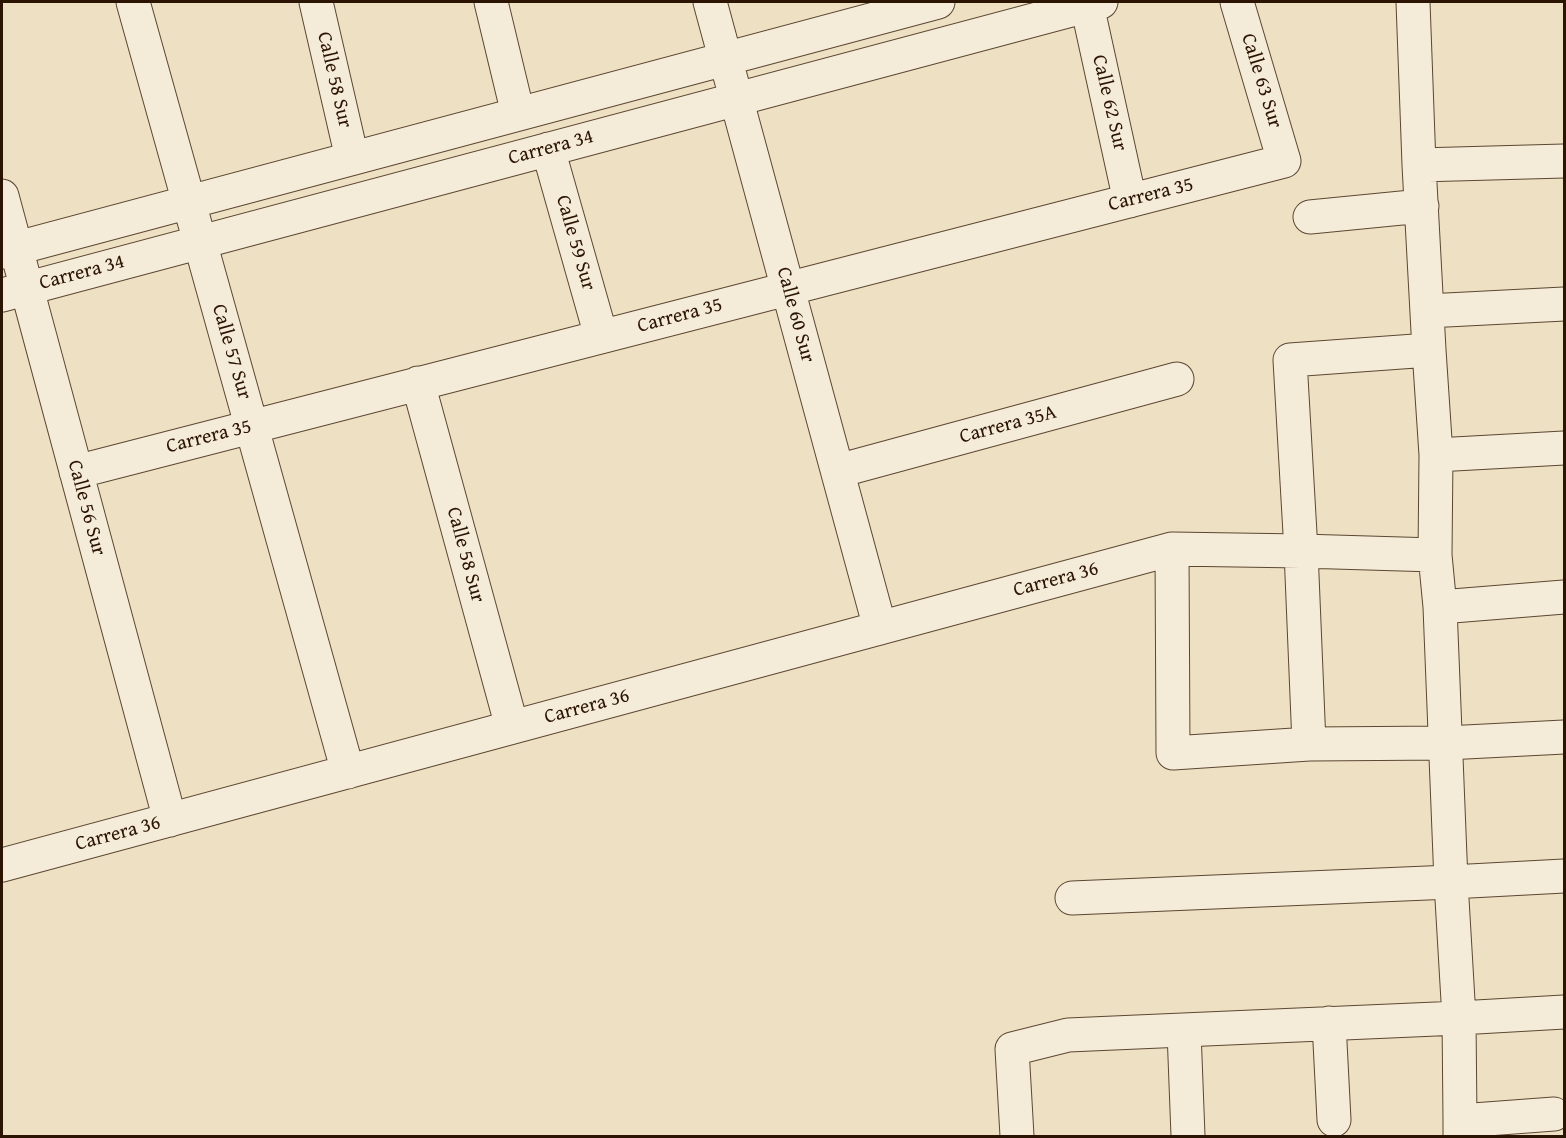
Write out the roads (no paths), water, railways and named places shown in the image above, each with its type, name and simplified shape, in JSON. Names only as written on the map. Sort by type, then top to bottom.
[{"type":"street","name":"Calle 57 Sur","points":[[133,2],[348,772]]},
{"type":"street","name":"Calle 58 Sur","points":[[316,2],[352,158]]},
{"type":"street","points":[[491,2],[518,114]]},
{"type":"street","name":"Calle 60 Sur","points":[[710,2],[880,628]]},
{"type":"street","name":"Carrera 34","points":[[9,250],[725,58],[886,8],[938,2]]},
{"type":"street","name":"Calle 63 Sur","points":[[1237,2],[1284,161]]},
{"type":"street","points":[[1413,2],[1419,165],[1436,455],[1435,555],[1440,607],[1459,1018],[1460,1129],[1558,1122]]},
{"type":"street","name":"Carrera 34","points":[[14,291],[1094,3]]},
{"type":"street","name":"Calle 62 Sur","points":[[1094,3],[1130,201]]},
{"type":"street","points":[[886,8],[898,56]]},
{"type":"street","name":"Calle 59 Sur","points":[[548,149],[602,336]]},
{"type":"street","name":"Carrera 35","points":[[76,472],[1284,161]]},
{"type":"street","points":[[1419,165],[1564,161]]},
{"type":"street","name":"Calle 56 Sur","points":[[2,196],[14,291],[76,472],[170,820]]},
{"type":"street","points":[[1310,217],[1422,206]]},
{"type":"street","points":[[1427,311],[1564,304]]},
{"type":"street","points":[[1309,744],[1290,360],[1429,350]]},
{"type":"street","name":"Carrera 35A","points":[[838,471],[1178,379]]},
{"type":"street","name":"Calle 58 Sur","points":[[418,383],[512,727]]},
{"type":"street","points":[[1436,455],[1564,448]]},
{"type":"street","points":[[1172,549],[1173,753],[1309,744],[1446,743],[1564,737]]},
{"type":"street","name":"Carrera 36","points":[[2,863],[170,820],[1172,549],[1435,555]]},
{"type":"street","points":[[1440,607],[1564,597]]},
{"type":"street","points":[[1072,898],[1564,876]]},
{"type":"street","points":[[1017,1137],[1012,1049],[1068,1035],[1564,1012]]},
{"type":"street","points":[[1329,1023],[1334,1120]]},
{"type":"street","points":[[1184,1031],[1188,1137]]}]
